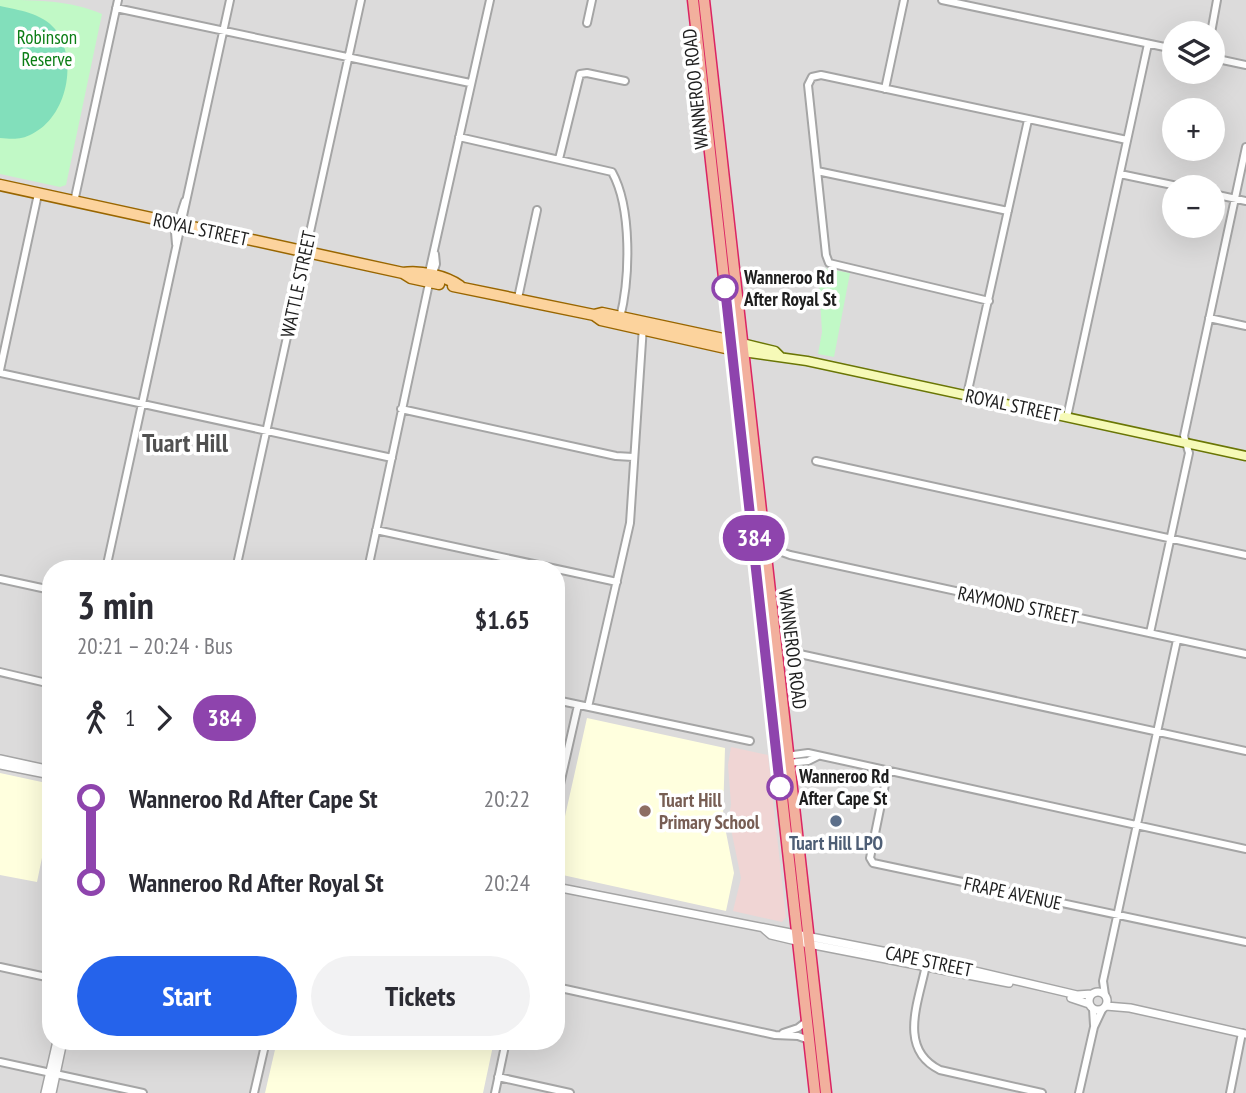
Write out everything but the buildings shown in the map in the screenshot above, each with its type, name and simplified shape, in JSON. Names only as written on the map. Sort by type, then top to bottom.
[{"type":"highway","name":"WANNEROO ROAD","points":[[693,0],[815,1093]]},
{"type":"highway","name":"WANNEROO ROAD","points":[[704,0],[826,1093]]},
{"type":"highway","points":[[786,837],[792,826],[791,778]]},
{"type":"highway","points":[[790,874],[793,845],[798,842]]},
{"type":"main road","name":"ROYAL STREET","points":[[0,185],[403,273],[452,280],[460,286],[594,314],[601,320],[619,320],[743,348],[775,351],[780,356],[1246,456]]},
{"type":"street","points":[[74,202],[118,0]]},
{"type":"street","points":[[108,560],[230,0]]},
{"type":"street","name":"WATTLE STREET","points":[[238,560],[360,0]]},
{"type":"street","points":[[370,560],[470,83],[490,0]]},
{"type":"street","points":[[587,23],[593,0]]},
{"type":"street","points":[[885,89],[904,0]]},
{"type":"street","points":[[942,0],[1162,47]]},
{"type":"street","points":[[1213,21],[1217,0]]},
{"type":"street","points":[[116,8],[470,83]]},
{"type":"street","points":[[1067,417],[1148,44]]},
{"type":"street","points":[[1225,61],[1246,65]]},
{"type":"street","points":[[559,159],[580,74],[625,81]]},
{"type":"street","points":[[989,301],[830,263],[826,255],[808,85],[812,77],[821,75],[1127,140]]},
{"type":"street","points":[[967,396],[1028,120]]},
{"type":"street","points":[[459,137],[612,172],[620,186],[629,270],[619,320]]},
{"type":"street","points":[[1150,633],[1189,453],[1184,436],[1246,147]]},
{"type":"street","points":[[817,171],[1008,211]]},
{"type":"street","points":[[1120,174],[1162,183]]},
{"type":"street","points":[[38,194],[0,372],[392,458]]},
{"type":"street","points":[[1225,197],[1246,201]]},
{"type":"street","points":[[518,298],[537,210]]},
{"type":"street","points":[[1209,318],[1246,326]]},
{"type":"street","points":[[587,707],[630,523],[640,352],[645,327]]},
{"type":"street","points":[[401,409],[633,457]]},
{"type":"street","points":[[816,461],[1246,555]]},
{"type":"street","points":[[376,530],[515,560]]},
{"type":"street","name":"RAYMOND STREET","points":[[764,545],[790,555],[1246,654]]},
{"type":"street","points":[[766,568],[774,557],[790,555]]},
{"type":"street","points":[[565,571],[617,582]]},
{"type":"street","points":[[0,579],[42,588]]},
{"type":"street","points":[[1079,1093],[1177,640]]},
{"type":"street","points":[[795,653],[1246,751]]},
{"type":"street","points":[[0,672],[42,682]]},
{"type":"street","points":[[565,702],[750,741]]},
{"type":"street","points":[[565,760],[578,705]]},
{"type":"street","points":[[777,760],[808,753],[1246,849]]},
{"type":"street","points":[[0,759],[42,768]]},
{"type":"street","points":[[0,765],[42,773]]},
{"type":"street","name":"FRAPE AVENUE","points":[[888,770],[870,858],[873,863],[1246,942]]},
{"type":"street","name":"CAPE STREET","points":[[565,887],[774,929],[808,940],[1077,995],[1094,994],[1100,1004]]},
{"type":"street","points":[[774,929],[783,927],[795,917]]},
{"type":"street","name":"CAPE STREET","points":[[764,929],[771,935],[797,937]]},
{"type":"street","name":"CAPE STREET","points":[[808,940],[830,948],[927,963],[1100,1004],[1244,1033]]},
{"type":"street","points":[[811,963],[816,954],[830,948]]},
{"type":"street","points":[[927,963],[913,1032],[926,1061],[940,1070],[1042,1093]]},
{"type":"street","points":[[0,967],[42,976]]},
{"type":"street","points":[[1100,1004],[1094,994],[1103,981]]},
{"type":"street","points":[[565,989],[809,1040]]},
{"type":"street","points":[[775,1035],[793,1031],[807,1021]]},
{"type":"street","points":[[1230,1093],[1244,1033]]},
{"type":"street","points":[[52,1093],[56,1050]]},
{"type":"street","points":[[46,1093],[60,1050]]},
{"type":"street","points":[[254,1093],[263,1050]]},
{"type":"street","points":[[495,1093],[504,1050]]},
{"type":"street","points":[[0,1062],[143,1093]]},
{"type":"street","points":[[498,1077],[570,1093]]},
{"type":"shaded area","points":[[0,0],[1246,0],[1246,1093],[0,1093]]},
{"type":"shaded area","name":"Tuart Hill Primary School","points":[[587,718],[725,748],[723,817],[734,873],[726,911],[565,876],[565,816]]},
{"type":"shaded area","points":[[731,747],[768,755],[786,917],[782,922],[733,911],[741,878],[729,819],[731,804],[728,765]]},
{"type":"shaded area","points":[[0,773],[42,782],[42,858],[37,882],[0,875]]},
{"type":"shaded area","points":[[275,1050],[492,1050],[483,1093],[265,1093]]},
{"type":"green space","name":"Robinson Reserve","points":[[0,0],[65,3],[102,14],[66,185],[60,187],[0,174]]},
{"type":"green space","points":[[0,6],[29,13],[50,24],[62,42],[66,56],[66,87],[54,115],[32,134],[12,139],[0,138]]},
{"type":"green space","points":[[818,267],[850,273],[834,357],[818,354],[822,332]]},
{"type":"bus line","name":"384","points":[[725,288],[762,603],[780,787]]},
{"type":"place","name":"Wanneroo Rd After Royal St","points":[[725,288]]},
{"type":"place","name":"Wanneroo Rd After Cape St","points":[[780,787]]},
{"type":"place","name":"Tuart Hill Primary School","points":[[645,811]]},
{"type":"place","name":"Tuart Hill LPO","points":[[836,821]]},
{"type":"district","name":"Tuart Hill","points":[[185,442]]}]
